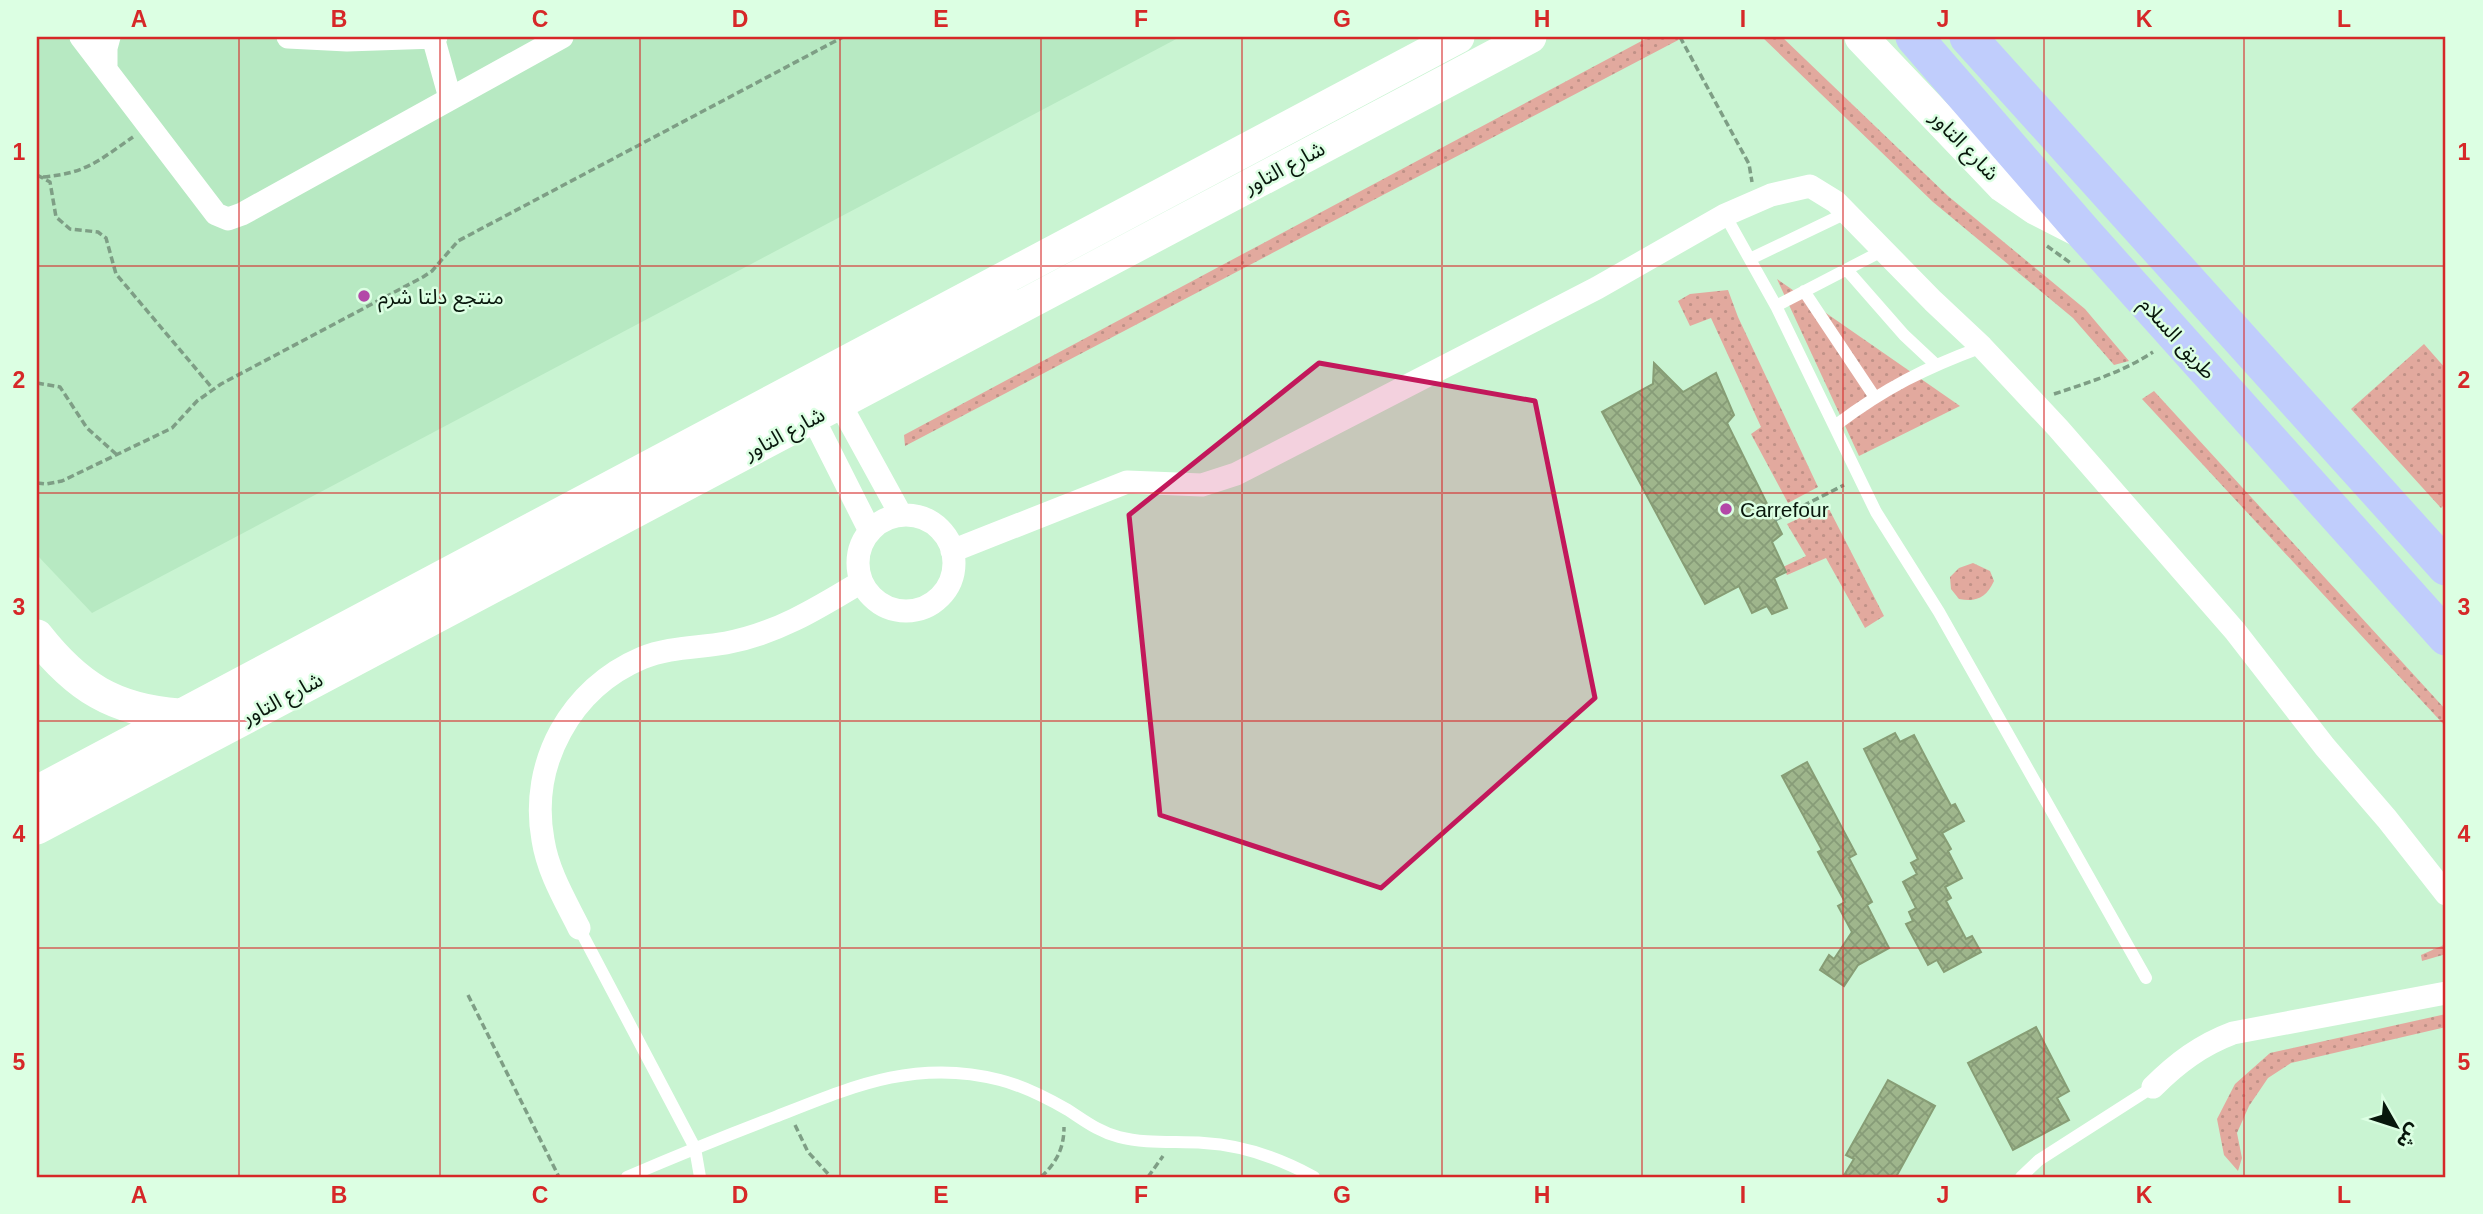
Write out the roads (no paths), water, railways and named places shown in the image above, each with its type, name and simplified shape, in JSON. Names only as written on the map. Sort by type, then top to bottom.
[{"type":"main road","name":"شارع التاور","points":[[37,792],[1458,37]]},
{"type":"main road","name":"شارع التاور","points":[[37,828],[1530,37]]},
{"type":"main road","name":"شارع التاور","points":[[1861,37],[2003,186],[2035,208],[2085,234]]},
{"type":"main road","name":"طريق السلام","points":[[1914,37],[2085,234],[2446,637]]},
{"type":"main road","points":[[1968,37],[2438,552]]},
{"type":"main road","points":[[541,523],[556,554]]},
{"type":"main road","points":[[37,636],[62,666],[81,683],[104,697],[153,713],[179,715]]},
{"type":"street","points":[[81,37],[216,214],[228,219],[235,218],[562,37]]},
{"type":"street","points":[[106,69],[105,59],[110,37]]},
{"type":"street","points":[[298,37],[390,40],[434,37],[450,98]]},
{"type":"street","points":[[952,551],[1127,482],[1202,485],[1236,474],[1597,288],[1725,215],[1787,190],[1810,187],[1836,202],[1933,301],[1982,346],[2058,428],[2266,669],[2332,755],[2388,819],[2446,894]]},
{"type":"street","points":[[827,411],[901,515]]},
{"type":"street","points":[[827,411],[870,531]]},
{"type":"street","points":[[901,515],[914,516],[937,527],[946,536],[952,551],[954,567],[950,583],[941,596],[928,606],[913,611],[897,611],[882,605],[870,595],[861,582],[858,555],[863,542],[879,523],[901,515]]},
{"type":"street","points":[[579,928],[554,878],[540,821],[541,789],[548,758],[566,720],[579,704],[610,675],[646,657],[681,648],[726,643],[776,628],[861,582]]},
{"type":"street","points":[[2153,1087],[2173,1067],[2196,1050],[2233,1032],[2446,993]]},
{"type":"lane","points":[[1750,259],[1846,213]]},
{"type":"lane","points":[[1725,215],[1776,306],[1876,512],[1939,612],[2146,978]]},
{"type":"lane","points":[[1776,306],[1884,250]]},
{"type":"lane","points":[[1847,270],[1904,335],[1935,364]]},
{"type":"lane","points":[[1804,291],[1874,396]]},
{"type":"lane","points":[[1836,425],[1874,396],[1935,364],[1982,346]]},
{"type":"lane","points":[[579,928],[695,1148],[700,1177]]},
{"type":"lane","points":[[628,1177],[695,1148],[880,1079],[928,1072],[965,1073],[1001,1080],[1024,1088],[1062,1107],[1085,1123],[1119,1137],[1230,1146],[1275,1158],[1314,1177]]},
{"type":"lane","points":[[2021,1177],[2039,1160],[2153,1087]]},
{"type":"place","name":"منتجع دلتا شرم","points":[[364,296]]},
{"type":"place","name":"Carrefour","points":[[1726,509]]}]
